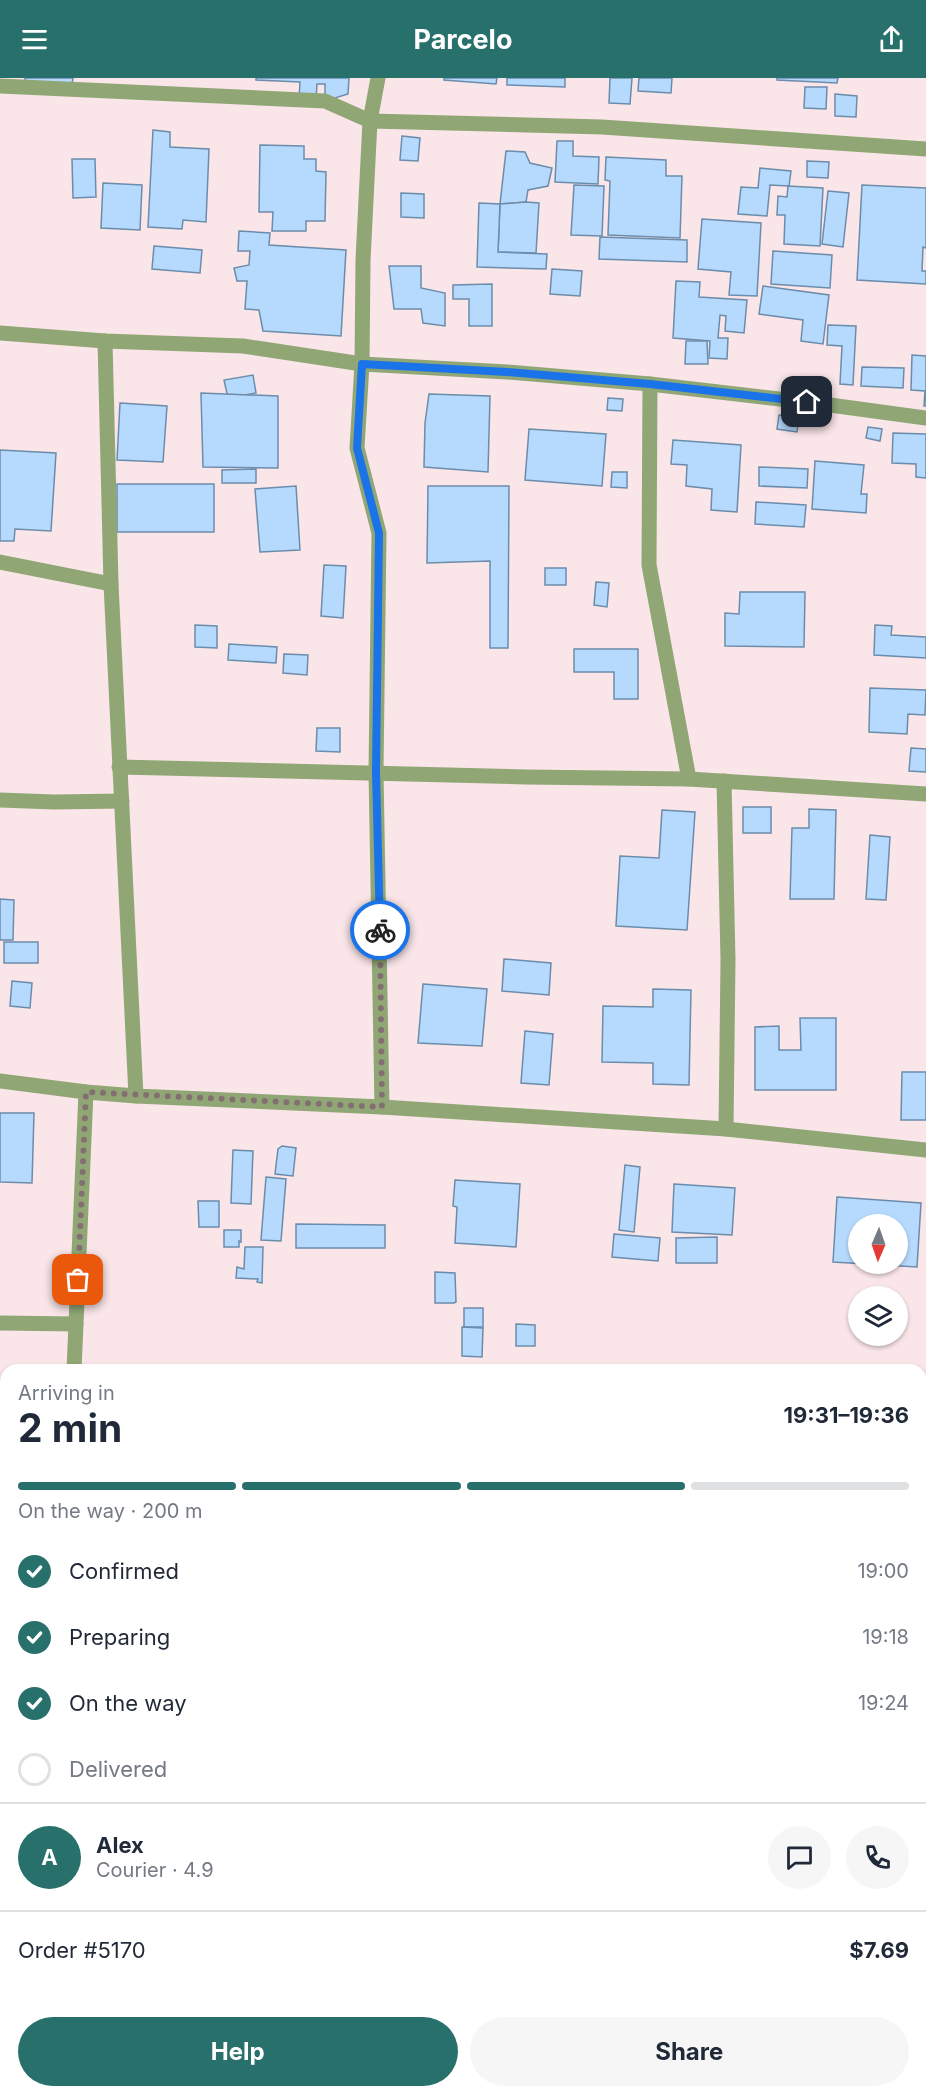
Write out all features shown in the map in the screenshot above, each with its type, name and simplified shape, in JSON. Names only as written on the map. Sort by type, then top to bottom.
[{"type":"street","points":[[378,78],[370,121],[357,448],[379,533],[376,772],[382,1107]]},
{"type":"street","points":[[0,86],[325,101],[370,121],[602,127],[926,149]]},
{"type":"street","points":[[0,333],[105,341],[243,346],[362,364],[507,372],[650,384],[926,418]]},
{"type":"street","points":[[105,341],[111,584],[136,1096]]},
{"type":"street","points":[[650,384],[649,565],[689,779]]},
{"type":"street","points":[[0,562],[111,584]]},
{"type":"street","points":[[119,767],[724,780],[926,794]]},
{"type":"street","points":[[724,780],[729,960],[726,1129]]},
{"type":"street","points":[[0,800],[122,801]]},
{"type":"street","points":[[0,1081],[136,1096],[382,1107],[726,1129],[926,1150]]},
{"type":"street","points":[[74,1364],[86,1092]]},
{"type":"street","points":[[0,1323],[76,1324]]},
{"type":"building","points":[[25,78],[73,78],[72,85],[25,82]]},
{"type":"building","points":[[256,78],[349,78],[348,94],[325,101],[325,84],[317,84],[316,100],[299,100],[300,82],[256,80]]},
{"type":"building","points":[[444,78],[497,78],[496,84],[444,80]]},
{"type":"building","points":[[507,78],[565,78],[565,87],[507,85]]},
{"type":"building","points":[[610,78],[632,78],[630,104],[609,103]]},
{"type":"building","points":[[639,78],[672,78],[671,93],[638,91]]},
{"type":"building","points":[[777,78],[838,78],[837,83],[777,80]]},
{"type":"building","points":[[805,87],[827,87],[826,109],[804,108]]},
{"type":"building","points":[[835,94],[857,96],[856,117],[835,116]]},
{"type":"building","points":[[153,130],[170,132],[170,147],[209,149],[206,222],[183,220],[182,229],[148,227]]},
{"type":"building","points":[[402,136],[420,138],[418,161],[400,160]]},
{"type":"building","points":[[557,141],[573,141],[573,156],[599,157],[598,184],[555,182]]},
{"type":"building","points":[[260,145],[304,146],[304,159],[316,159],[316,171],[326,172],[325,221],[306,221],[306,231],[272,231],[273,212],[259,212]]},
{"type":"building","points":[[506,151],[525,152],[530,163],[552,168],[548,186],[528,190],[526,202],[500,204]]},
{"type":"building","points":[[606,157],[666,160],[666,176],[682,176],[680,238],[608,235],[610,181],[605,180]]},
{"type":"building","points":[[72,159],[95,159],[96,197],[73,198]]},
{"type":"building","points":[[807,161],[829,162],[828,178],[807,177]]},
{"type":"building","points":[[760,168],[791,171],[789,186],[770,185],[767,216],[738,214],[741,187],[758,188]]},
{"type":"building","points":[[103,183],[142,185],[140,230],[101,228]]},
{"type":"building","points":[[574,185],[604,186],[602,236],[571,235]]},
{"type":"building","points":[[862,185],[926,188],[926,248],[923,247],[922,271],[926,271],[926,284],[857,280]]},
{"type":"building","points":[[788,186],[823,188],[820,246],[784,244],[785,215],[777,215],[778,196],[787,197]]},
{"type":"building","points":[[828,191],[849,193],[843,247],[822,244]]},
{"type":"building","points":[[401,193],[424,194],[424,218],[401,217]]},
{"type":"building","points":[[479,203],[500,204],[498,252],[547,254],[546,269],[477,267]]},
{"type":"building","points":[[539,203],[536,253],[498,252],[500,204]]},
{"type":"building","points":[[702,219],[761,223],[757,296],[729,295],[731,272],[698,269]]},
{"type":"building","points":[[239,231],[270,233],[269,245],[346,250],[341,336],[263,331],[259,310],[245,309],[247,281],[237,281],[234,268],[249,265],[250,251],[238,251]]},
{"type":"building","points":[[600,237],[687,240],[687,262],[599,259]]},
{"type":"building","points":[[154,246],[202,250],[200,273],[152,269]]},
{"type":"building","points":[[773,251],[832,255],[830,288],[771,284]]},
{"type":"building","points":[[389,266],[421,266],[421,288],[445,293],[445,326],[423,323],[421,309],[394,309]]},
{"type":"building","points":[[552,269],[582,271],[580,296],[550,294]]},
{"type":"building","points":[[676,281],[700,282],[699,297],[747,300],[744,333],[725,331],[726,316],[720,315],[718,338],[728,338],[727,359],[709,358],[710,341],[673,338]]},
{"type":"building","points":[[492,284],[492,326],[469,326],[469,299],[453,299],[453,285]]},
{"type":"building","points":[[763,286],[829,295],[823,344],[801,341],[803,320],[759,314]]},
{"type":"building","points":[[828,325],[856,326],[853,385],[840,384],[842,346],[827,345]]},
{"type":"building","points":[[686,341],[707,341],[708,364],[685,364]]},
{"type":"building","points":[[912,355],[926,356],[926,406],[924,406],[925,391],[911,390]]},
{"type":"building","points":[[862,367],[904,368],[903,388],[861,386]]},
{"type":"building","points":[[253,375],[256,393],[228,398],[224,380]]},
{"type":"building","points":[[201,393],[278,396],[278,468],[203,467]]},
{"type":"building","points":[[429,394],[490,396],[488,472],[424,467],[425,423]]},
{"type":"building","points":[[608,398],[623,399],[622,411],[607,410]]},
{"type":"building","points":[[120,403],[167,406],[163,462],[117,460]]},
{"type":"building","points":[[779,415],[799,418],[797,432],[777,429]]},
{"type":"building","points":[[868,427],[882,429],[880,441],[866,438]]},
{"type":"building","points":[[529,429],[606,434],[602,486],[525,480]]},
{"type":"building","points":[[893,433],[926,434],[926,478],[916,477],[916,464],[892,463]]},
{"type":"building","points":[[673,440],[741,445],[737,512],[711,510],[712,489],[686,486],[687,465],[671,464]]},
{"type":"building","points":[[0,450],[56,453],[51,531],[15,529],[14,541],[0,541]]},
{"type":"building","points":[[815,461],[864,465],[861,494],[867,494],[866,513],[812,509]]},
{"type":"building","points":[[759,467],[808,469],[807,488],[759,486]]},
{"type":"building","points":[[256,469],[256,483],[222,483],[222,470]]},
{"type":"building","points":[[612,472],[627,472],[627,488],[611,487]]},
{"type":"building","points":[[117,484],[214,484],[214,532],[117,532]]},
{"type":"building","points":[[296,486],[300,550],[260,552],[255,489]]},
{"type":"building","points":[[428,486],[509,486],[508,648],[490,648],[490,561],[427,563]]},
{"type":"building","points":[[756,502],[806,505],[804,527],[755,524]]},
{"type":"building","points":[[324,565],[346,566],[343,618],[321,616]]},
{"type":"building","points":[[545,568],[566,568],[566,585],[545,585]]},
{"type":"building","points":[[596,582],[609,583],[607,607],[594,605]]},
{"type":"building","points":[[740,592],[805,592],[804,647],[725,646],[725,613],[739,614]]},
{"type":"building","points":[[195,625],[217,626],[217,648],[195,647]]},
{"type":"building","points":[[875,625],[892,626],[891,635],[926,637],[926,658],[874,655]]},
{"type":"building","points":[[229,644],[277,647],[276,663],[228,660]]},
{"type":"building","points":[[574,649],[638,649],[638,699],[614,699],[614,672],[574,672]]},
{"type":"building","points":[[284,654],[308,655],[307,675],[283,673]]},
{"type":"building","points":[[870,688],[926,690],[925,715],[908,714],[907,734],[869,732]]},
{"type":"building","points":[[317,728],[340,728],[340,752],[316,751]]},
{"type":"building","points":[[911,748],[926,749],[926,772],[909,771]]},
{"type":"building","points":[[743,807],[771,807],[771,833],[743,833]]},
{"type":"building","points":[[809,809],[836,810],[834,899],[790,899],[792,828],[809,828]]},
{"type":"building","points":[[662,810],[695,812],[687,930],[616,926],[620,856],[659,858]]},
{"type":"building","points":[[870,835],[890,837],[886,900],[866,899]]},
{"type":"building","points":[[0,899],[14,900],[13,940],[0,940]]},
{"type":"building","points":[[4,942],[38,942],[38,963],[4,963]]},
{"type":"building","points":[[504,959],[551,963],[549,995],[502,991]]},
{"type":"building","points":[[12,981],[32,983],[30,1008],[10,1006]]},
{"type":"building","points":[[423,984],[487,989],[482,1046],[418,1043]]},
{"type":"building","points":[[653,989],[691,990],[689,1085],[653,1084],[653,1063],[602,1062],[603,1006],[653,1007]]},
{"type":"building","points":[[800,1018],[836,1018],[836,1090],[755,1090],[755,1027],[779,1026],[779,1050],[801,1050]]},
{"type":"building","points":[[525,1031],[553,1034],[549,1085],[521,1083]]},
{"type":"building","points":[[902,1072],[926,1072],[926,1120],[901,1120]]},
{"type":"building","points":[[0,1113],[34,1113],[32,1183],[0,1182]]},
{"type":"building","points":[[282,1146],[296,1148],[293,1176],[275,1174],[278,1149]]},
{"type":"building","points":[[233,1150],[253,1151],[251,1204],[231,1203]]},
{"type":"building","points":[[625,1165],[640,1167],[634,1232],[619,1230]]},
{"type":"building","points":[[266,1177],[286,1179],[281,1241],[261,1240]]},
{"type":"building","points":[[455,1180],[520,1184],[516,1247],[455,1243],[457,1207],[453,1206]]},
{"type":"building","points":[[674,1184],[735,1188],[732,1235],[672,1232]]},
{"type":"building","points":[[837,1197],[921,1203],[917,1267],[908,1266],[908,1214],[848,1214],[848,1263],[833,1262]]},
{"type":"building","points":[[198,1201],[219,1201],[219,1227],[199,1227]]},
{"type":"building","points":[[296,1224],[385,1225],[385,1248],[296,1248]]},
{"type":"building","points":[[224,1230],[241,1230],[239,1247],[224,1247]]},
{"type":"building","points":[[614,1234],[660,1238],[658,1261],[612,1257]]},
{"type":"building","points":[[717,1237],[717,1263],[676,1263],[676,1238]]},
{"type":"building","points":[[245,1247],[263,1247],[262,1283],[257,1282],[258,1279],[236,1278],[237,1267],[244,1269]]},
{"type":"building","points":[[435,1272],[455,1273],[456,1302],[435,1303]]},
{"type":"building","points":[[464,1308],[483,1308],[483,1327],[464,1327]]},
{"type":"building","points":[[516,1324],[535,1325],[535,1346],[516,1346]]},
{"type":"building","points":[[462,1327],[483,1328],[482,1357],[462,1356]]},
{"type":"way so far","points":[[78,1280],[86,1092],[382,1107],[380,930]]},
{"type":"route","points":[[380,930],[376,772],[379,533],[357,448],[362,364],[507,372],[650,384],[807,402]]}]
